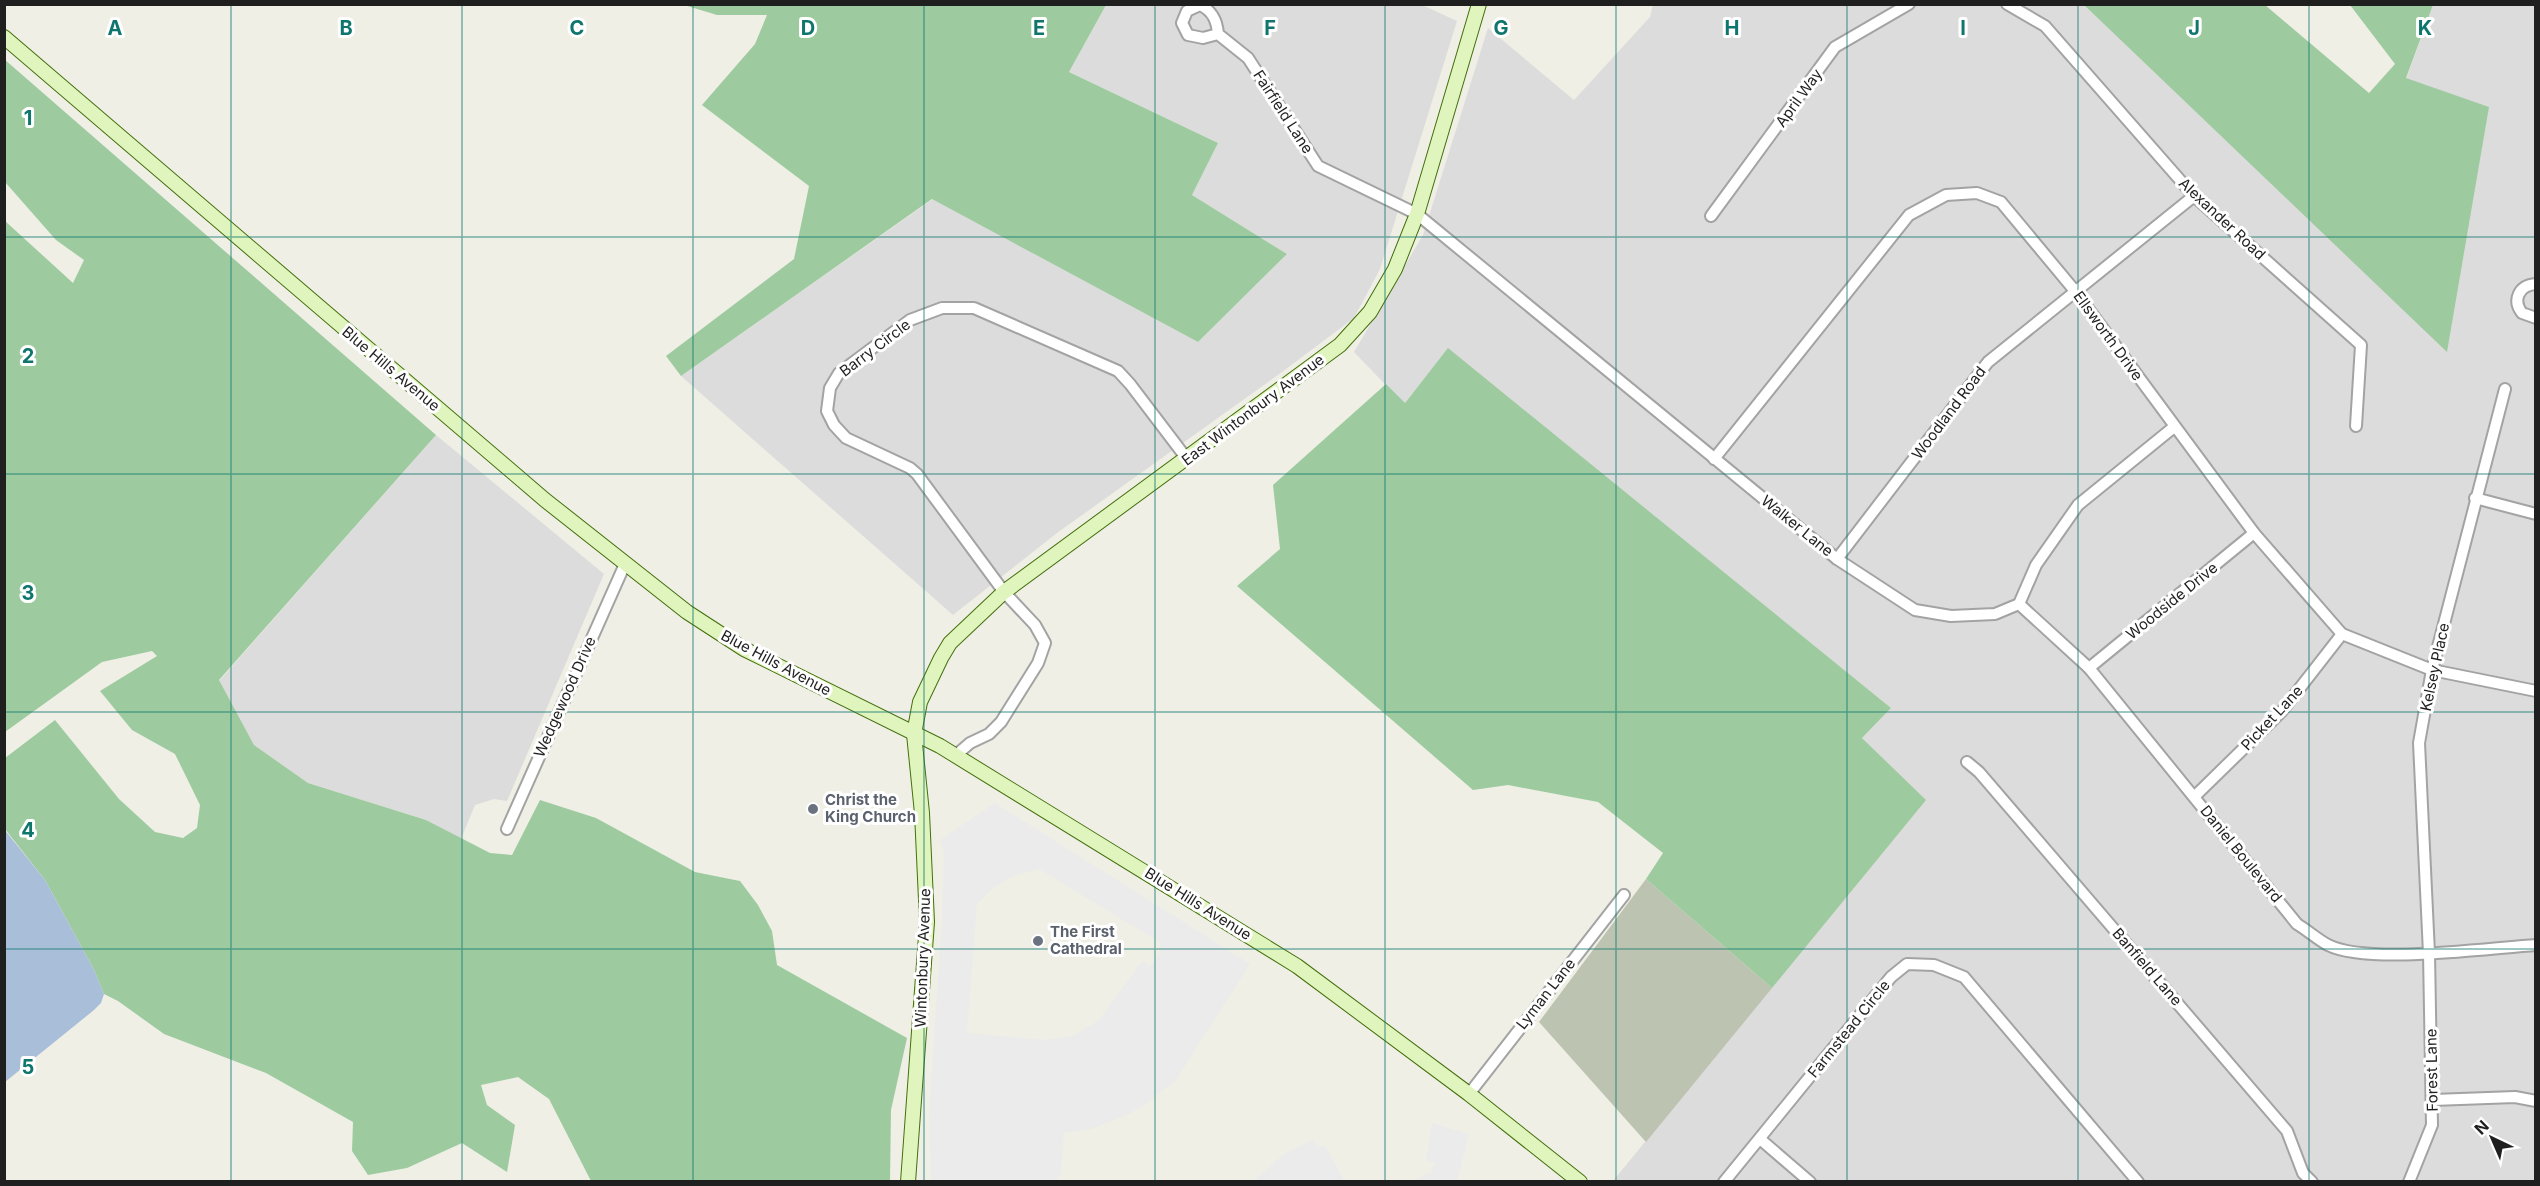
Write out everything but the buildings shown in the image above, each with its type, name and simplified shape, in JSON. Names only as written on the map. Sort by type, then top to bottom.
[{"type":"main road","name":"East Wintonbury Avenue","points":[[914,734],[920,702],[941,658],[957,637],[1004,592],[1340,345],[1370,312],[1395,269],[1417,214],[1479,4]]},
{"type":"main road","name":"Blue Hills Avenue","points":[[4,37],[529,486],[687,612],[744,649],[955,756],[1297,966],[1469,1094],[1580,1182]]},
{"type":"main road","name":"Wintonbury Avenue","points":[[908,1182],[927,922],[922,813],[914,734]]},
{"type":"street","name":"April Way","points":[[1711,216],[1835,47],[1909,4]]},
{"type":"street","name":"Alexander Road","points":[[2007,4],[2045,26],[2194,196],[2361,345],[2356,426]]},
{"type":"street","name":"Fairfield Lane","points":[[1218,34],[1248,58],[1318,166],[1417,214]]},
{"type":"street","name":"Ellsworth Drive","points":[[1714,459],[1909,215],[1946,195],[1977,193],[2001,202],[2075,291],[2254,533],[2342,634],[2432,670],[2535,691]]},
{"type":"street","name":"Woodland Road","points":[[1837,559],[1988,362],[2194,196]]},
{"type":"street","name":"Walker Lane","points":[[1417,214],[1837,559],[1915,610],[1951,616],[1995,614],[2019,604]]},
{"type":"street","points":[[2535,284],[2519,292],[2517,303],[2522,313],[2535,318]]},
{"type":"street","name":"Barry Circle","points":[[955,756],[970,743],[994,730],[1043,651],[1045,643],[1041,632],[1004,592],[915,472],[849,441],[838,431],[828,415],[828,394],[839,373],[910,320],[942,308],[974,308],[1107,365],[1122,374],[1187,459]]},
{"type":"street","name":"Kelsey Place","points":[[2429,953],[2419,743],[2432,670],[2505,389]]},
{"type":"street","points":[[2019,604],[2036,565],[2078,505],[2174,427]]},
{"type":"street","points":[[2475,498],[2535,514]]},
{"type":"street","name":"Woodside Drive","points":[[2089,668],[2254,533]]},
{"type":"street","name":"Wedgewood Drive","points":[[507,829],[625,564]]},
{"type":"street","name":"Daniel Boulevard","points":[[2019,604],[2089,668],[2297,924],[2329,945],[2360,953],[2429,953],[2535,945]]},
{"type":"street","name":"Picket Lane","points":[[2195,796],[2282,711],[2342,634]]},
{"type":"street","name":"Banfield Lane","points":[[1968,762],[2287,1131],[2302,1173],[2312,1182]]},
{"type":"street","name":"Lyman Lane","points":[[1469,1094],[1623,895]]},
{"type":"street","name":"Forest Lane","points":[[2409,1182],[2433,1125],[2429,953]]},
{"type":"street","name":"Farmstead Circle","points":[[1724,1182],[1891,977],[1908,964],[1934,965],[1964,977],[2138,1182]]},
{"type":"street","points":[[2433,1100],[2515,1097],[2535,1101]]},
{"type":"street","points":[[1760,1139],[1810,1182]]},
{"type":"shaded area","points":[[1420,4],[1457,21],[1380,269],[1354,318],[1057,533],[953,615],[681,376],[933,199],[1198,342],[1287,254],[1192,195],[1218,143],[1069,72],[1106,5]]},
{"type":"shaded area","points":[[1653,4],[2084,5],[2447,351],[2406,79],[2433,5],[2535,5],[2535,1181],[1613,1181],[1925,800],[1862,738],[1891,708],[1448,349],[1404,404],[1354,352],[1423,235],[1488,28],[1574,100],[1650,17]]},
{"type":"shaded area","points":[[436,435],[604,574],[507,801],[494,799],[475,805],[461,839],[426,820],[308,783],[254,745],[219,681]]},
{"type":"shaded area","points":[[995,803],[1250,964],[1176,1080],[1146,1104],[1125,1116],[1091,1129],[1064,1133],[1061,1174],[1056,1181],[931,1181],[929,1113],[942,920],[944,852],[940,840]],"holes":[[[1039,869],[1161,943],[1159,955],[1150,966],[1142,961],[1099,1020],[1073,1036],[1045,1040],[967,1033],[977,904],[994,887],[1013,876]]]},
{"type":"shaded area","points":[[1646,879],[1772,988],[1646,1142],[1539,1022]]},
{"type":"shaded area","points":[[1432,1123],[1469,1134],[1458,1178],[1455,1181],[1413,1181],[1431,1172],[1435,1163],[1426,1160]]},
{"type":"shaded area","points":[[1313,1140],[1318,1148],[1325,1145],[1344,1181],[1254,1181],[1284,1154]]},
{"type":"green space","points":[[684,5],[1106,5],[1069,72],[1218,143],[1192,195],[1287,254],[1198,342],[932,199],[681,376],[666,356],[794,259],[809,186],[702,105],[755,44],[767,15],[717,15]]},
{"type":"green space","points":[[2084,5],[2265,5],[2369,93],[2395,64],[2350,5],[2433,5],[2406,78],[2489,107],[2447,352]]},
{"type":"green space","points":[[4,59],[436,435],[219,680],[254,745],[308,783],[426,820],[490,853],[512,855],[540,800],[596,818],[695,872],[740,881],[758,905],[772,931],[777,965],[907,1038],[891,1110],[890,1181],[591,1181],[549,1099],[518,1077],[481,1085],[487,1105],[515,1125],[507,1172],[462,1143],[407,1168],[368,1175],[352,1151],[353,1122],[266,1073],[164,1034],[118,1001],[104,994],[94,970],[45,880],[5,829],[5,758],[55,720],[119,799],[155,832],[183,838],[197,828],[200,805],[175,754],[132,730],[100,691],[157,656],[152,651],[102,662],[5,732],[5,221],[73,283],[84,260],[56,240],[5,182]]},
{"type":"green space","points":[[1448,348],[1891,708],[1862,738],[1926,800],[1772,988],[1646,879],[1663,853],[1598,802],[1508,785],[1473,790],[1237,586],[1280,549],[1273,485],[1386,384],[1405,403]]},
{"type":"water","points":[[4,829],[45,880],[94,970],[104,994],[101,1003],[94,1010],[5,1082]]},
{"type":"place","name":"Christ the King Church","points":[[813,809]]},
{"type":"place","name":"The First Cathedral","points":[[1038,941]]}]
